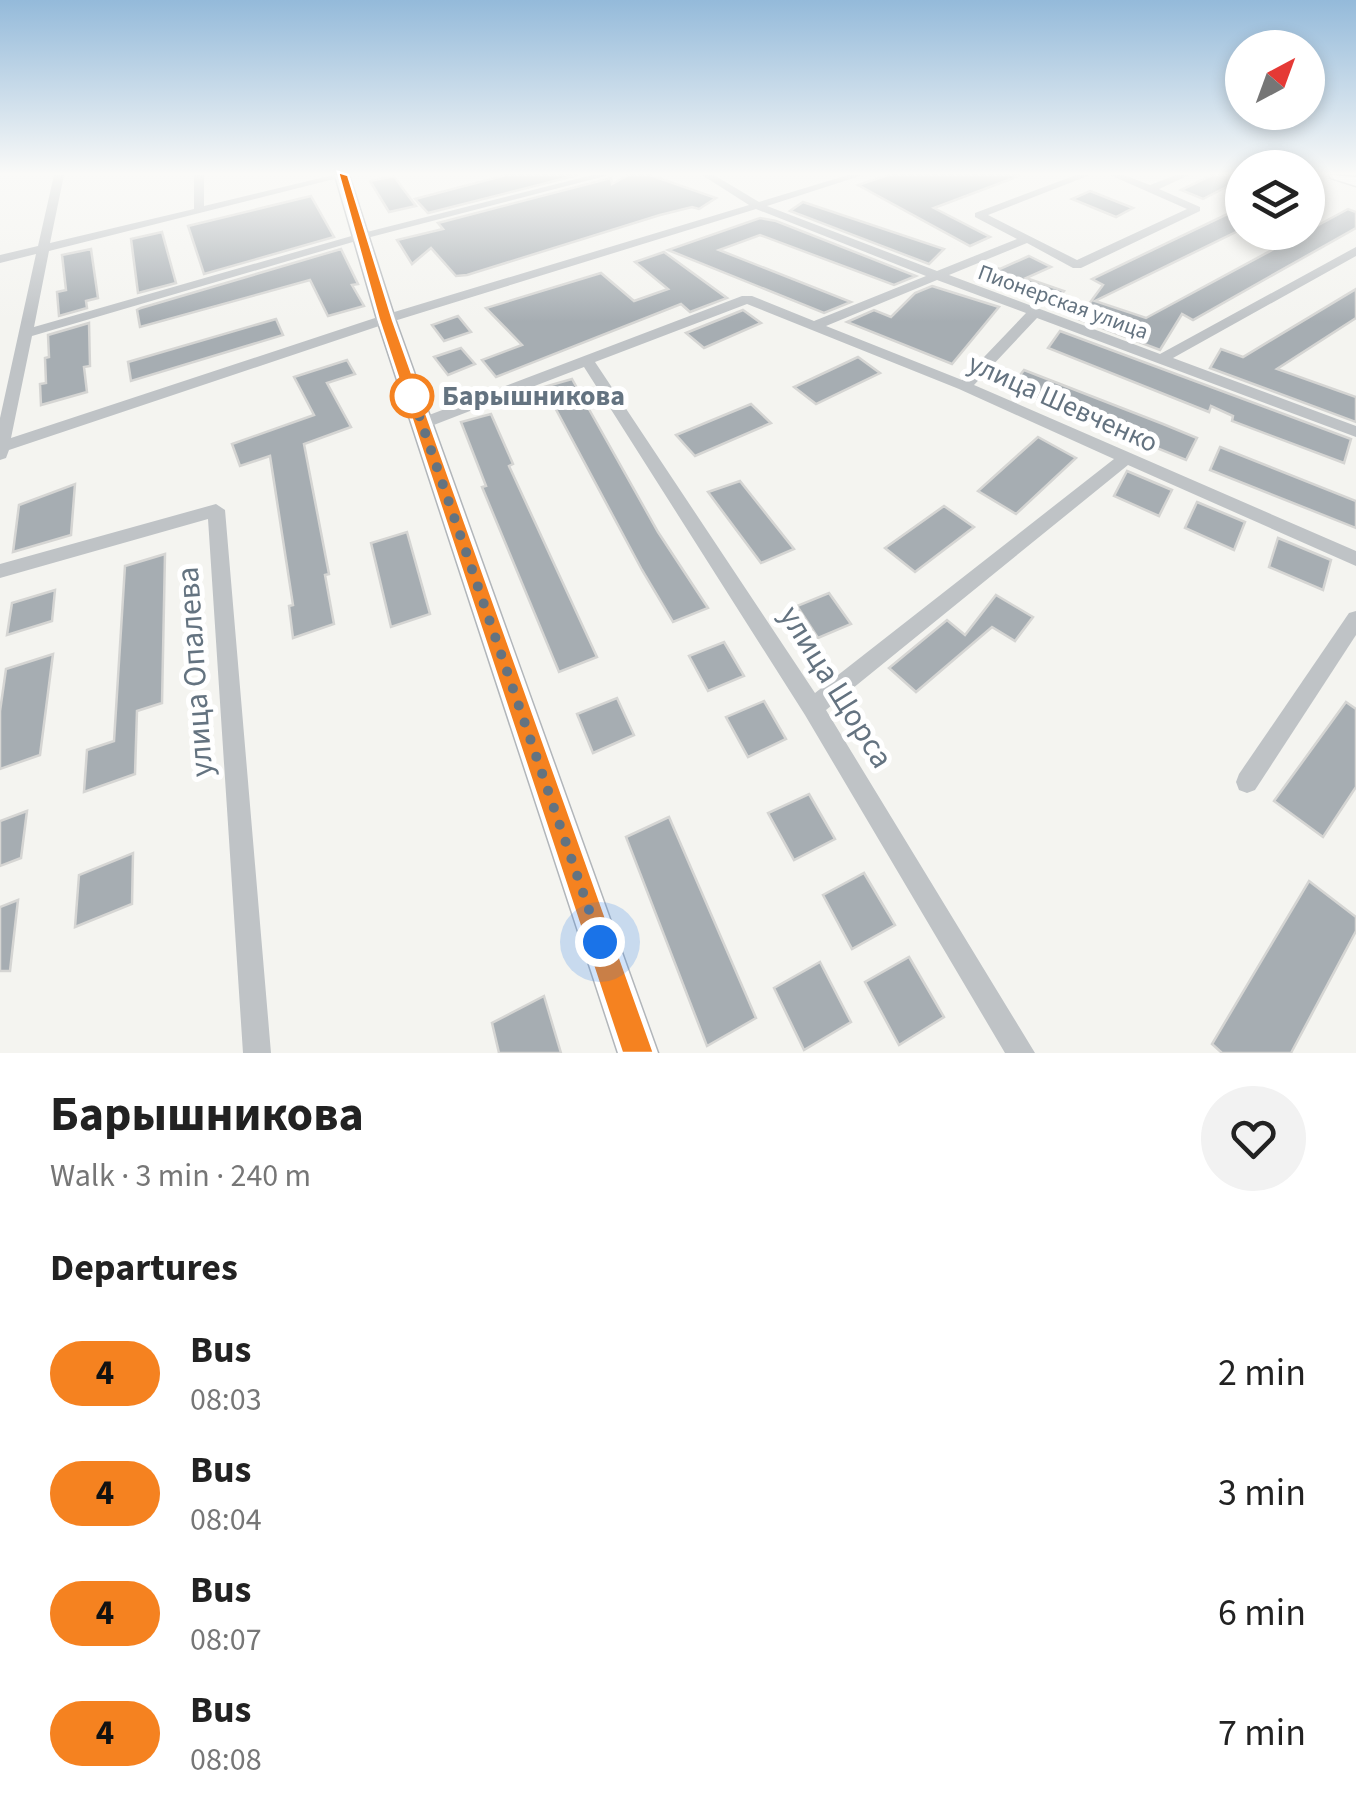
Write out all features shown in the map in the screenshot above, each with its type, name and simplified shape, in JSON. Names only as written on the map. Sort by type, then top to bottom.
[{"type":"street","points":[[1,450],[47,224]]},
{"type":"street","points":[[0,259],[143,224]]},
{"type":"street","points":[[355,224],[638,1053]]},
{"type":"street","points":[[26,332],[409,224]]},
{"type":"street","points":[[1,450],[386,320],[700,224]]},
{"type":"street","name":"Пионерская улица","points":[[800,224],[1356,432]]},
{"type":"street","points":[[998,224],[1077,265],[1164,224]]},
{"type":"street","points":[[814,326],[1027,239]]},
{"type":"street","points":[[1161,359],[1356,252]]},
{"type":"street","name":"улица Шевченко","points":[[588,360],[748,299],[964,386],[1356,560]]},
{"type":"street","points":[[964,386],[1034,313]]},
{"type":"street","points":[[422,424],[588,360]]},
{"type":"street","name":"улица Щорса","points":[[588,360],[813,708],[1021,1053]]},
{"type":"street","points":[[813,708],[1126,459]]},
{"type":"street","name":"улица Опалева","points":[[0,572],[216,510],[258,1053]]},
{"type":"street","points":[[1246,782],[1356,619]]},
{"type":"building","points":[[327,224],[334,237],[204,274],[188,226]]},
{"type":"building","points":[[439,224],[631,224],[456,276],[431,248],[412,264],[397,240],[443,229]]},
{"type":"building","points":[[742,224],[784,224],[916,276],[894,285],[760,235],[719,250],[851,302],[824,313],[668,250]]},
{"type":"building","points":[[824,224],[869,224],[944,249],[929,264]]},
{"type":"building","points":[[930,224],[965,224],[990,237],[970,246]]},
{"type":"building","points":[[1206,224],[1225,224],[1225,237],[1095,301],[1146,318],[1272,250],[1317,250],[1193,320],[1182,314],[1160,350],[1078,319],[1103,285],[1092,279]]},
{"type":"building","points":[[1325,224],[1356,224],[1356,228],[1325,245]]},
{"type":"building","points":[[162,232],[176,283],[138,293],[131,239]]},
{"type":"building","points":[[91,249],[98,298],[86,301],[87,308],[59,316],[57,292],[66,290],[62,255]]},
{"type":"building","points":[[341,249],[358,284],[352,285],[364,306],[328,316],[310,280],[140,327],[137,310],[141,308]]},
{"type":"building","points":[[664,252],[727,298],[690,312],[681,304],[496,377],[482,360],[522,345],[486,308],[601,273],[634,301],[668,289],[635,262]]},
{"type":"building","points":[[1029,256],[1051,267],[1026,278],[1064,291],[1052,305],[976,281],[991,266],[1000,269]]},
{"type":"building","points":[[932,286],[999,307],[952,364],[847,322],[874,310],[891,317],[915,293]]},
{"type":"building","points":[[1356,289],[1356,318],[1277,369],[1356,397],[1356,422],[1210,368],[1221,349],[1243,357]]},
{"type":"building","points":[[743,310],[761,323],[704,348],[686,333]]},
{"type":"building","points":[[458,316],[471,332],[444,341],[432,325]]},
{"type":"building","points":[[276,319],[283,335],[131,381],[128,362]]},
{"type":"building","points":[[89,323],[90,366],[84,367],[87,392],[41,405],[40,384],[46,383],[45,358],[49,357],[48,335]]},
{"type":"building","points":[[1060,331],[1351,439],[1344,463],[1232,421],[1233,416],[1211,406],[1209,412],[1048,348]]},
{"type":"building","points":[[461,348],[475,364],[448,375],[434,357]]},
{"type":"building","points":[[858,357],[880,373],[816,404],[794,387]]},
{"type":"building","points":[[347,360],[355,374],[327,383],[351,427],[304,444],[329,574],[325,575],[334,624],[293,638],[289,606],[293,605],[270,456],[240,466],[232,444],[314,415],[294,377]]},
{"type":"building","points":[[1024,370],[1197,438],[1186,460],[1010,388]]},
{"type":"building","points":[[572,379],[658,532],[708,608],[673,622],[642,570],[544,387]]},
{"type":"building","points":[[751,404],[771,423],[695,456],[676,435]]},
{"type":"building","points":[[491,414],[513,464],[509,466],[597,657],[559,672],[482,487],[486,486],[461,422]]},
{"type":"building","points":[[1038,437],[1076,458],[1016,514],[978,491]]},
{"type":"building","points":[[1220,447],[1356,501],[1356,528],[1210,470]]},
{"type":"building","points":[[1127,471],[1172,490],[1159,516],[1114,496]]},
{"type":"building","points":[[740,481],[794,549],[761,563],[708,492]]},
{"type":"building","points":[[75,484],[71,535],[13,552],[19,505]]},
{"type":"building","points":[[1197,502],[1245,522],[1234,550],[1185,528]]},
{"type":"building","points":[[944,506],[974,527],[915,572],[885,548]]},
{"type":"building","points":[[407,532],[430,614],[391,627],[371,543]]},
{"type":"building","points":[[1278,538],[1331,560],[1323,590],[1269,567]]},
{"type":"building","points":[[165,554],[162,703],[137,711],[135,774],[84,792],[87,750],[114,741],[125,566]]},
{"type":"building","points":[[55,590],[52,621],[7,635],[12,603]]},
{"type":"building","points":[[829,593],[851,624],[818,638],[797,606]]},
{"type":"building","points":[[996,595],[1033,617],[1015,641],[992,627],[916,692],[889,668],[947,620],[965,635]]},
{"type":"building","points":[[724,642],[744,676],[708,691],[689,656]]},
{"type":"building","points":[[53,654],[40,755],[0,769],[0,711],[6,669]]},
{"type":"building","points":[[617,698],[634,735],[593,753],[577,714]]},
{"type":"building","points":[[764,701],[786,739],[748,757],[726,717]]},
{"type":"building","points":[[1346,702],[1356,709],[1356,787],[1323,837],[1274,801]]},
{"type":"building","points":[[809,794],[835,839],[794,860],[768,813]]},
{"type":"building","points":[[27,811],[21,858],[0,866],[0,821]]},
{"type":"building","points":[[669,817],[756,1018],[707,1046],[626,837]]},
{"type":"building","points":[[133,853],[132,904],[75,927],[79,875]]},
{"type":"building","points":[[864,873],[895,925],[852,949],[823,895]]},
{"type":"building","points":[[1309,881],[1356,917],[1356,931],[1291,1053],[1222,1053],[1212,1044]]},
{"type":"building","points":[[18,900],[10,971],[0,971],[0,907]]},
{"type":"building","points":[[909,957],[944,1017],[899,1045],[865,982]]},
{"type":"building","points":[[820,962],[851,1022],[804,1050],[774,988]]},
{"type":"building","points":[[544,996],[561,1053],[499,1053],[492,1023]]},
{"type":"bus line","name":"4","points":[[355,224],[638,1053]]},
{"type":"place","name":"Барышникова","points":[[412,396]]},
{"type":"route","points":[[412,396],[410,389],[600,942]]}]
